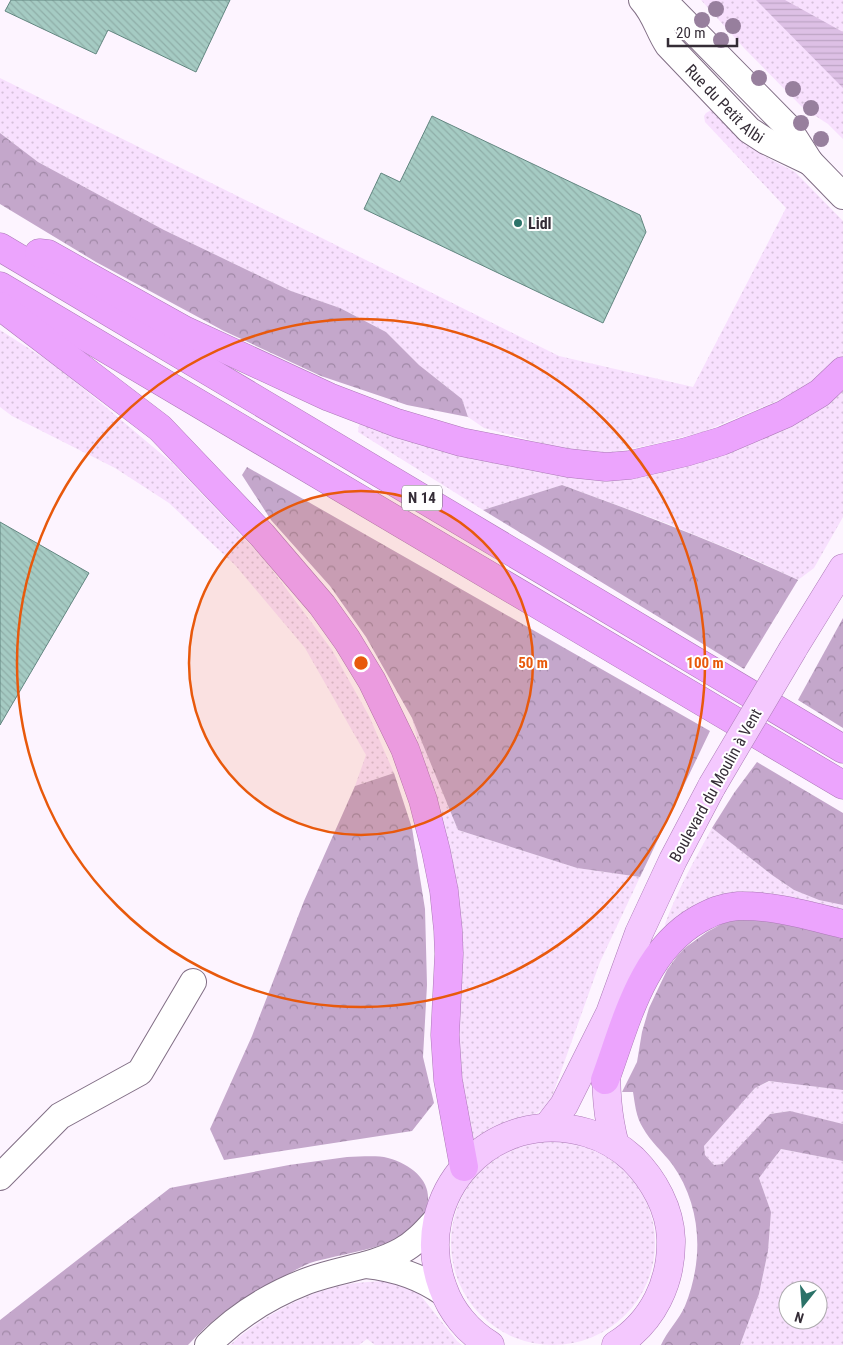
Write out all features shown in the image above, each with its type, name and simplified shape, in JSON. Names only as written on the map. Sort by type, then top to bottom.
[{"type":"highway","points":[[0,247],[48,254],[184,330],[329,397],[363,410],[461,442],[568,463],[606,467],[630,465],[686,452],[722,441],[786,414],[820,393],[843,371]]},
{"type":"highway","name":"N 14","points":[[0,247],[843,749]]},
{"type":"highway","name":"N 14","points":[[0,286],[843,785]]},
{"type":"highway","points":[[0,306],[160,428],[262,535],[322,605],[347,640],[372,682],[405,749],[423,800],[439,867],[448,930],[449,954],[445,1035],[448,1080],[464,1167]]},
{"type":"highway","points":[[605,1080],[642,984],[652,965],[676,936],[694,922],[721,908],[738,906],[763,907],[843,924]]},
{"type":"main road","name":"Boulevard du Moulin à Vent","points":[[548,1127],[564,1105],[610,1014],[646,917],[672,860],[712,786],[843,568]]},
{"type":"main road","name":"Boulevard du Moulin à Vent","points":[[610,1014],[605,1080],[607,1114],[615,1145]]},
{"type":"main road","points":[[490,1345],[473,1333],[462,1322],[444,1293],[434,1252],[434,1239],[438,1218],[448,1190],[464,1167],[482,1151],[502,1139],[524,1131],[548,1127],[583,1131],[615,1145],[628,1154],[650,1178],[664,1206],[671,1236],[671,1252],[665,1282],[639,1335],[616,1345]]},
{"type":"street","name":"Rue du Petit Albi","points":[[642,0],[654,15],[668,45],[749,130],[810,162]]},
{"type":"street","name":"Rue du Petit Albi","points":[[663,0],[787,126],[810,162],[843,196]]},
{"type":"street","points":[[0,1177],[60,1116],[140,1072],[193,982]]},
{"type":"street","points":[[208,1345],[244,1314],[306,1281],[384,1259],[402,1250],[415,1241],[438,1218]]},
{"type":"street","points":[[365,1265],[386,1267],[408,1274],[432,1284],[444,1293]]},
{"type":"shaded area","points":[[701,0],[843,0],[843,139],[828,124],[803,108],[744,48]]},
{"type":"shaded area","points":[[756,0],[785,0],[843,32],[843,88]]},
{"type":"shaded area","points":[[0,78],[559,356],[693,387],[786,208],[705,122],[704,116],[706,113],[715,108],[764,156],[795,172],[843,221],[843,358],[809,384],[779,400],[703,432],[650,445],[602,454],[564,449],[484,428],[468,417],[462,399],[419,365],[386,332],[340,308],[291,291],[164,230],[38,162],[0,133]]},
{"type":"shaded area","points":[[0,330],[58,367],[171,462],[264,559],[332,650],[369,716],[394,773],[355,786],[366,755],[305,648],[235,565],[169,503],[115,468],[12,416],[0,407]]},
{"type":"shaded area","points":[[843,386],[843,517],[814,568],[798,580],[749,557],[666,523],[562,485],[483,510],[358,432],[360,419],[494,463],[571,478],[613,475]]},
{"type":"shaded area","points":[[412,718],[458,830],[577,868],[640,877],[600,962],[549,1105],[535,1114],[498,1127],[474,1141],[459,1081],[456,1034],[462,926]]},
{"type":"shaded area","points":[[712,828],[794,890],[819,900],[843,905],[843,910],[779,897],[668,929],[665,924],[675,899]]},
{"type":"shaded area","points":[[770,1081],[843,1090],[843,1124],[789,1111],[770,1114],[723,1164],[714,1165],[705,1155],[704,1146],[755,1088]]},
{"type":"shaded area","points":[[553,1141],[573,1143],[601,1153],[618,1164],[632,1178],[647,1204],[653,1223],[655,1243],[653,1263],[643,1291],[632,1308],[618,1322],[592,1337],[573,1343],[553,1345],[533,1343],[505,1333],[488,1322],[474,1308],[459,1282],[453,1263],[451,1243],[453,1223],[463,1195],[474,1178],[488,1164],[514,1149],[533,1143]]},
{"type":"shaded area","points":[[781,1149],[843,1161],[843,1345],[740,1345],[759,1294],[768,1251],[771,1212],[759,1178]]},
{"type":"shaded area","points":[[388,1280],[413,1286],[462,1345],[375,1345],[367,1339],[359,1345],[230,1345],[270,1315],[302,1299],[333,1287]]},
{"type":"green space","points":[[0,133],[38,162],[164,230],[291,291],[340,308],[386,332],[419,365],[462,399],[468,417],[407,405],[321,376],[224,331],[96,262],[0,204]]},
{"type":"green space","points":[[247,467],[710,731],[640,877],[577,868],[458,830],[412,718],[366,637],[330,586],[271,520],[242,475]]},
{"type":"green space","points":[[562,485],[681,530],[798,580],[744,669],[483,510]]},
{"type":"green space","points":[[843,618],[843,728],[798,700]]},
{"type":"green space","points":[[757,762],[843,813],[843,905],[819,900],[794,890],[712,828],[734,793]]},
{"type":"green space","points":[[394,773],[412,828],[425,909],[427,985],[423,1057],[434,1103],[412,1131],[224,1160],[210,1129],[252,1036],[304,901],[355,786]]},
{"type":"green space","points":[[750,917],[782,921],[843,937],[843,1090],[769,1081],[755,1088],[704,1146],[705,1155],[714,1165],[723,1164],[770,1114],[790,1111],[843,1124],[843,1161],[781,1149],[759,1178],[771,1212],[768,1251],[759,1294],[740,1345],[661,1345],[685,1306],[691,1288],[695,1270],[697,1233],[689,1197],[682,1180],[641,1124],[633,1092],[622,1092],[637,1062],[642,1032],[649,1008],[667,970],[686,947],[707,932],[727,921]]},
{"type":"green space","points":[[373,1156],[388,1158],[401,1163],[420,1176],[428,1195],[427,1205],[423,1217],[414,1228],[393,1241],[301,1267],[258,1290],[221,1314],[188,1345],[0,1345],[0,1320],[170,1188],[289,1165],[347,1157]]},
{"type":"building","points":[[11,0],[230,0],[196,72],[108,30],[96,54],[5,11]]},
{"type":"building","name":"Lidl","points":[[432,116],[640,215],[646,232],[603,323],[364,209],[381,173],[400,182]]},
{"type":"building","points":[[0,522],[89,573],[0,725]]},
{"type":"place","name":"Lidl","points":[[518,223]]}]
